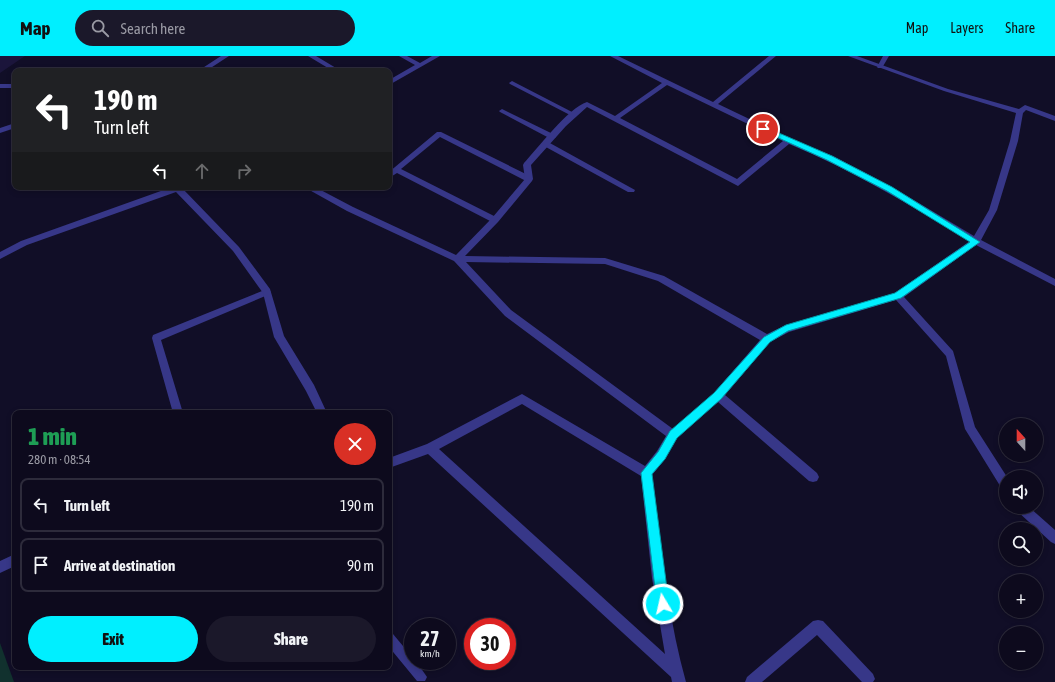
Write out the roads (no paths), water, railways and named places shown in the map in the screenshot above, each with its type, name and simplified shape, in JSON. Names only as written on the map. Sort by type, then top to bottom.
[{"type":"street","points":[[206,68],[226,56]]},
{"type":"street","points":[[311,56],[333,68]]},
{"type":"street","points":[[402,56],[420,65]]},
{"type":"street","points":[[392,81],[437,56]]},
{"type":"street","points":[[613,56],[666,83],[830,158],[889,189],[976,242],[1055,283]]},
{"type":"street","points":[[713,105],[773,56]]},
{"type":"street","points":[[851,56],[946,90],[1020,112]]},
{"type":"street","points":[[616,118],[666,83]]},
{"type":"street","points":[[0,86],[12,86]]},
{"type":"street","points":[[457,259],[495,220],[528,179],[527,165],[553,138],[572,114],[587,104],[738,183],[788,140]]},
{"type":"street","points":[[678,678],[672,660],[659,576],[646,473],[661,455],[673,435],[718,396],[767,339],[786,329],[898,296],[976,242],[993,210],[1014,141],[1020,112],[1025,107],[1055,119]]},
{"type":"street","points":[[0,131],[12,126]]},
{"type":"street","points":[[0,256],[24,244],[172,190]]},
{"type":"street","points":[[180,190],[236,249],[267,292],[279,337],[310,388],[321,410]]},
{"type":"street","points":[[314,190],[350,209],[457,259],[508,313],[673,435]]},
{"type":"street","points":[[457,259],[605,260],[661,278],[767,339]]},
{"type":"street","points":[[898,296],[950,354],[970,429],[999,474]]},
{"type":"street","points":[[718,396],[813,477]]},
{"type":"street","points":[[392,462],[430,448],[522,399],[646,473]]},
{"type":"street","points":[[430,448],[678,678]]},
{"type":"street","points":[[1029,514],[1055,538]]},
{"type":"street","points":[[0,567],[12,561]]},
{"type":"street","points":[[752,682],[818,626],[868,679]]},
{"type":"lane","points":[[880,67],[886,56]]},
{"type":"lane","points":[[512,83],[572,114]]},
{"type":"lane","points":[[502,111],[553,138]]},
{"type":"lane","points":[[392,173],[439,134],[528,179]]},
{"type":"lane","points":[[546,144],[631,190]]},
{"type":"lane","points":[[396,170],[495,220]]},
{"type":"lane","points":[[177,410],[156,338],[267,292]]},
{"type":"lane","points":[[392,642],[421,677]]}]
